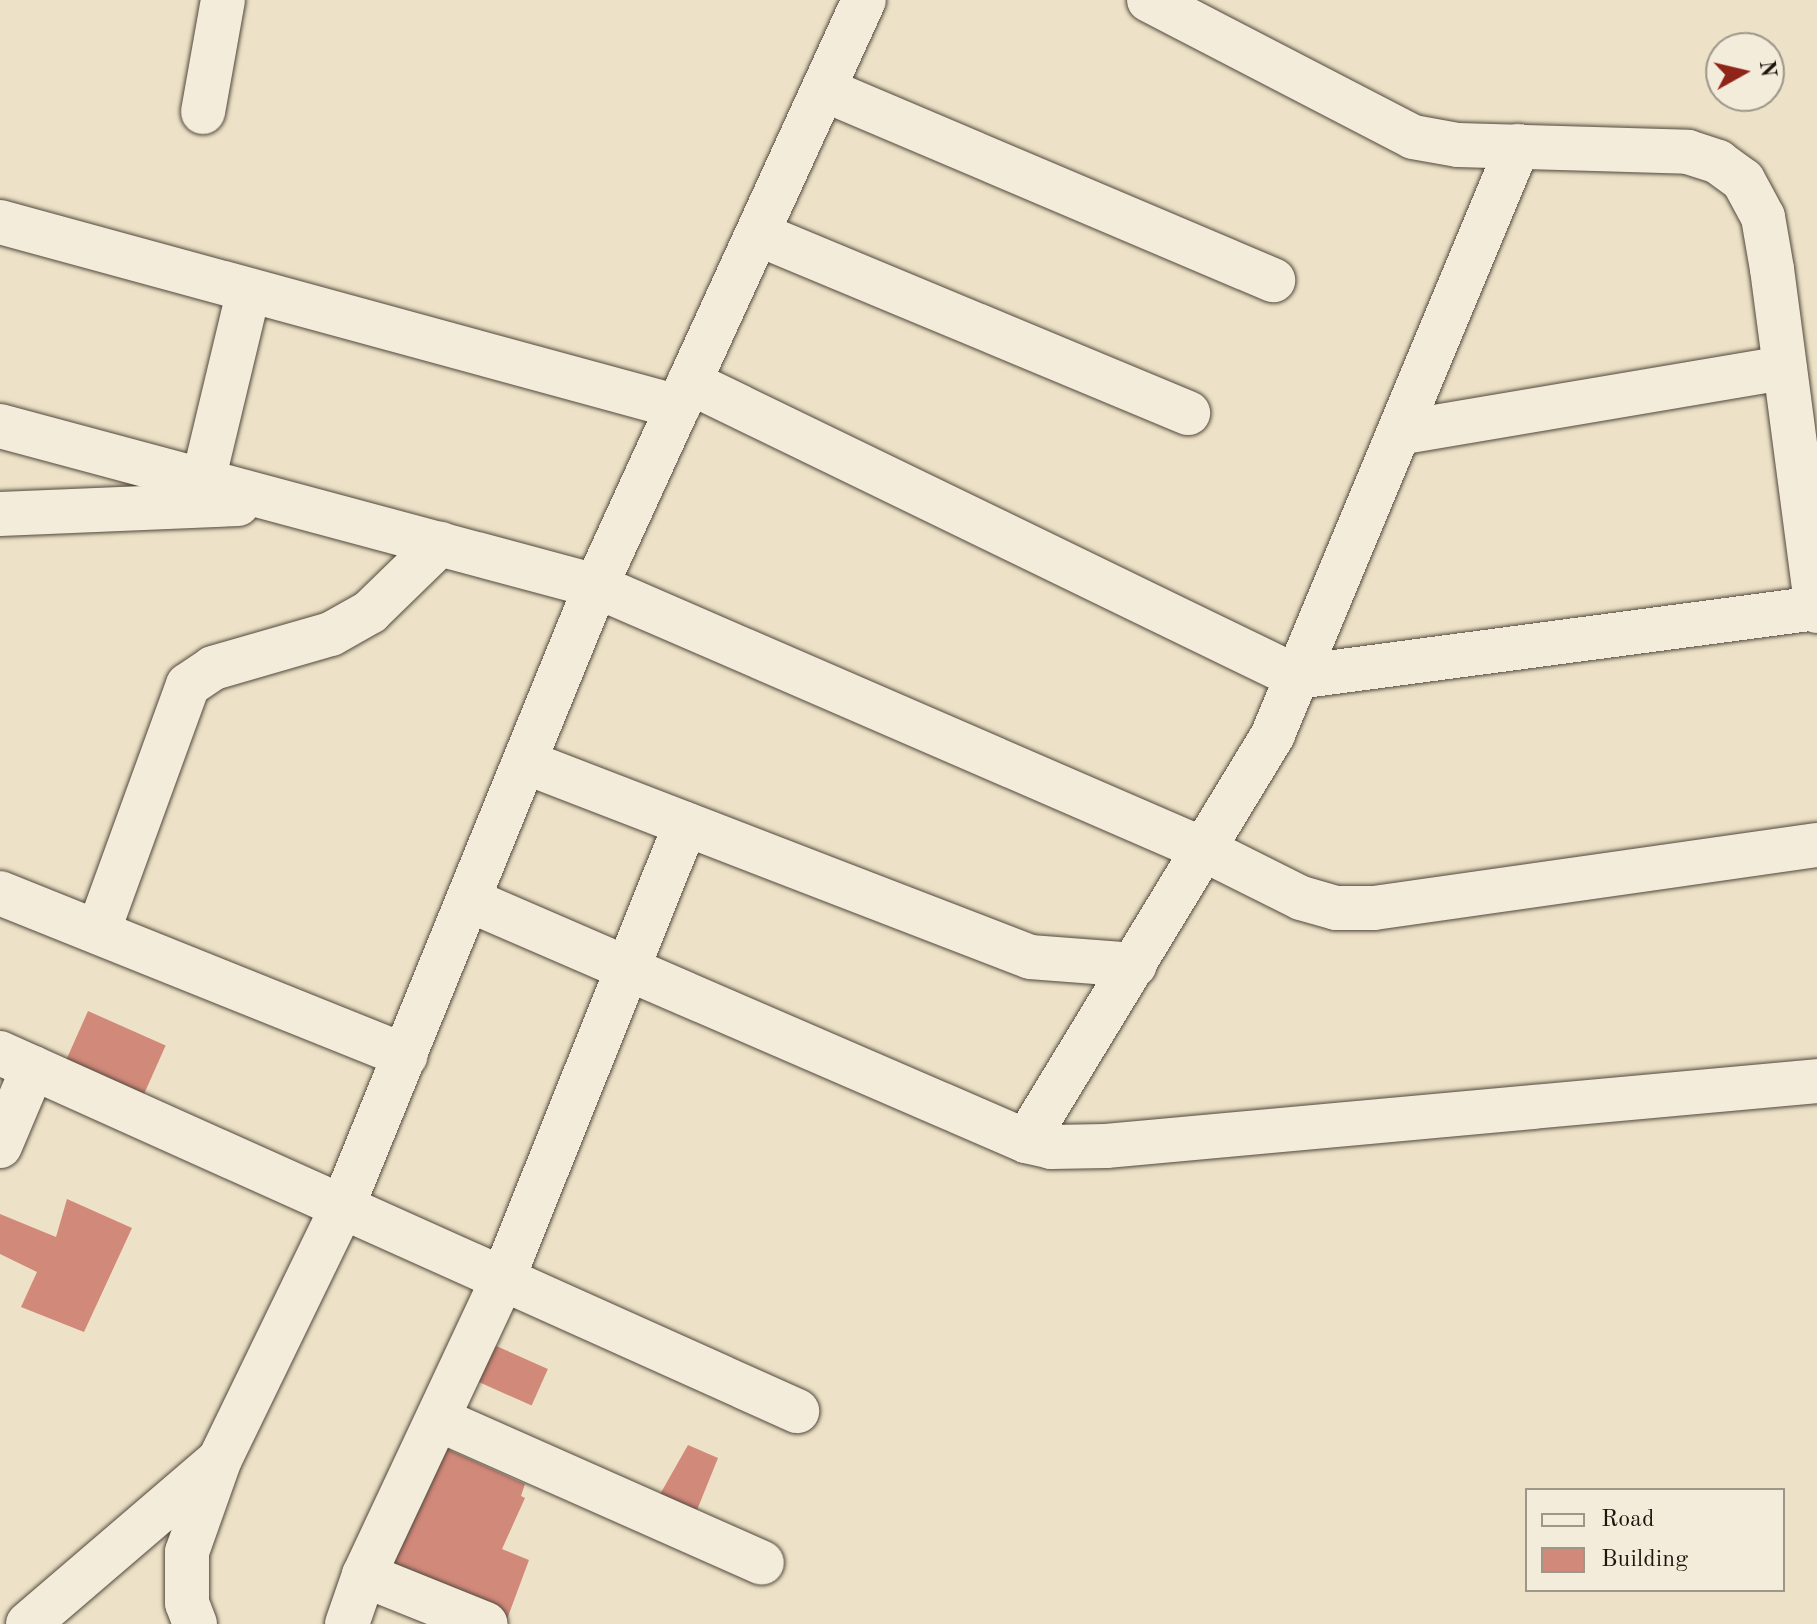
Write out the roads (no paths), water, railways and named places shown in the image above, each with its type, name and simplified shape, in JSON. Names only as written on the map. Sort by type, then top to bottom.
[{"type":"street","points":[[203,112],[223,0]]},
{"type":"street","points":[[195,1624],[187,1603],[187,1552],[220,1459],[342,1208],[596,586],[864,0]]},
{"type":"street","points":[[0,222],[249,290],[684,395],[1297,677],[1817,609],[1763,217],[1743,180],[1718,162],[1688,152],[1518,146],[1413,137],[1149,0]]},
{"type":"street","points":[[825,90],[1273,280]]},
{"type":"street","points":[[1026,1141],[1273,734],[1518,146]]},
{"type":"street","points":[[758,234],[1188,413]]},
{"type":"street","points":[[203,481],[249,290]]},
{"type":"street","points":[[1399,433],[1785,368]]},
{"type":"street","points":[[0,426],[596,586],[1205,850],[1301,898],[1336,908],[1374,908],[1817,845]]},
{"type":"street","points":[[0,514],[280,502]]},
{"type":"street","points":[[98,932],[188,685],[213,668],[331,634],[370,612],[440,544]]},
{"type":"street","points":[[525,762],[1030,957],[1135,965]]},
{"type":"street","points":[[347,1624],[364,1575],[440,1420],[504,1276],[686,824]]},
{"type":"street","points":[[0,893],[405,1056]]},
{"type":"street","points":[[469,900],[1026,1141],[1106,1146],[1817,1081]]},
{"type":"street","points":[[0,1146],[17,1061],[342,1208],[504,1276],[797,1411]]},
{"type":"street","points":[[440,1420],[762,1563]]},
{"type":"street","points":[[0,1604],[27,1624],[220,1459]]},
{"type":"street","points":[[364,1575],[486,1624]]}]
